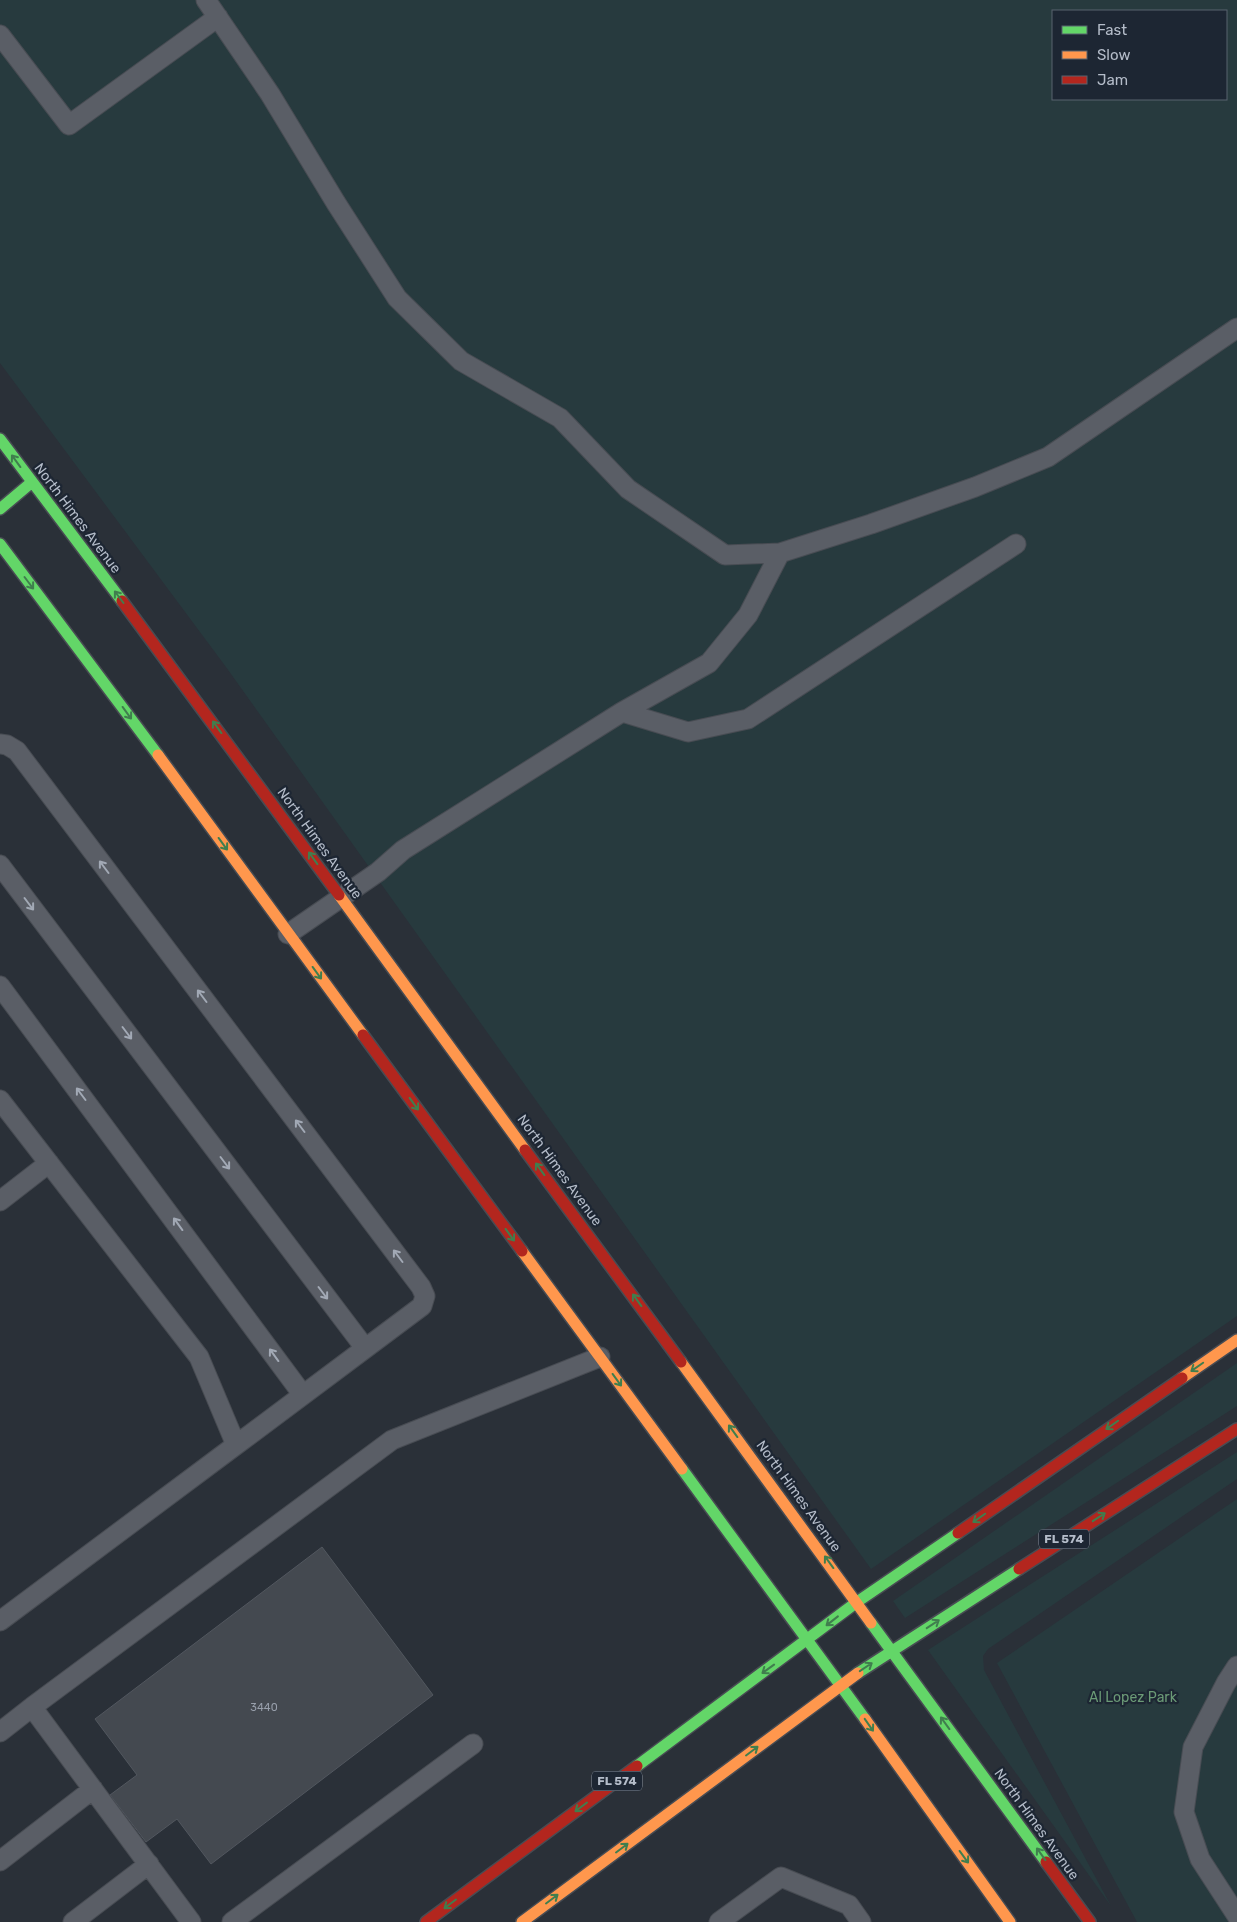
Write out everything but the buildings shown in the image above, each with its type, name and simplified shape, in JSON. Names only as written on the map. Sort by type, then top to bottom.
[{"type":"street","name":"North Himes Avenue","points":[[0,439],[182,680],[1090,1922]]},
{"type":"street","points":[[0,509],[32,482]]},
{"type":"street","points":[[0,544],[124,709],[841,1685],[1010,1922]]},
{"type":"street","name":"FL 574","points":[[426,1922],[857,1602],[1237,1340]]},
{"type":"street","name":"FL 574","points":[[522,1922],[841,1685],[892,1650],[1237,1429]]},
{"type":"lane","points":[[206,0],[270,94],[336,203],[397,298],[461,361],[560,418],[628,489],[725,555],[780,553],[871,524],[975,487],[1048,457],[1237,328]]},
{"type":"lane","points":[[0,35],[70,125],[218,17]]},
{"type":"lane","points":[[622,712],[688,732],[748,719],[1016,544]]},
{"type":"lane","points":[[288,934],[378,872],[403,850],[622,712],[710,663],[748,615],[780,553]]},
{"type":"lane","points":[[0,1621],[422,1306],[425,1296],[421,1287],[17,752],[4,745]]},
{"type":"lane","points":[[0,865],[365,1348]]},
{"type":"lane","points":[[0,986],[303,1395]]},
{"type":"lane","points":[[0,1100],[199,1357],[236,1445]]},
{"type":"lane","points":[[0,1201],[49,1163]]},
{"type":"lane","points":[[0,1732],[392,1440],[600,1358]]},
{"type":"lane","points":[[1237,1666],[1226,1683],[1193,1747],[1184,1812],[1200,1859],[1237,1916]]},
{"type":"lane","points":[[32,1707],[191,1922]]},
{"type":"lane","points":[[232,1922],[473,1744]]},
{"type":"lane","points":[[0,1861],[93,1790]]},
{"type":"lane","points":[[73,1922],[149,1864]]},
{"type":"lane","points":[[719,1922],[781,1877],[849,1905],[861,1922]]},
{"type":"green space","points":[[0,0],[1237,0],[1237,1316],[871,1569],[226,667],[0,363]]},
{"type":"green space","points":[[1237,1363],[1237,1406],[905,1618],[893,1601]]},
{"type":"green space","points":[[1237,1452],[1237,1479],[988,1649],[983,1656],[984,1670],[1111,1906],[928,1650]]},
{"type":"green space","name":"Al Lopez Park","points":[[1237,1499],[1237,1922],[1137,1922],[997,1663]]},
{"type":"traffic: fast","points":[[0,439],[122,601]]},
{"type":"traffic: fast","points":[[0,509],[32,482]]},
{"type":"traffic: fast","points":[[0,544],[158,755]]},
{"type":"traffic: fast","points":[[682,1469],[865,1719]]},
{"type":"traffic: fast","points":[[637,1766],[857,1602],[958,1533]]},
{"type":"traffic: fast","points":[[858,1673],[1019,1569]]},
{"type":"traffic: fast","points":[[871,1623],[1046,1862]]},
{"type":"traffic: slow","points":[[158,755],[363,1035]]},
{"type":"traffic: slow","points":[[339,895],[525,1150]]},
{"type":"traffic: slow","points":[[522,1251],[682,1469]]},
{"type":"traffic: slow","points":[[1182,1378],[1237,1340]]},
{"type":"traffic: slow","points":[[681,1362],[871,1623]]},
{"type":"traffic: slow","points":[[522,1922],[858,1673]]},
{"type":"traffic: slow","points":[[865,1719],[1010,1922]]},
{"type":"traffic: jam","points":[[122,601],[339,895]]},
{"type":"traffic: jam","points":[[363,1035],[522,1251]]},
{"type":"traffic: jam","points":[[525,1150],[681,1362]]},
{"type":"traffic: jam","points":[[958,1533],[1182,1378]]},
{"type":"traffic: jam","points":[[1019,1569],[1237,1429]]},
{"type":"traffic: jam","points":[[426,1922],[637,1766]]},
{"type":"traffic: jam","points":[[1046,1862],[1090,1922]]}]
